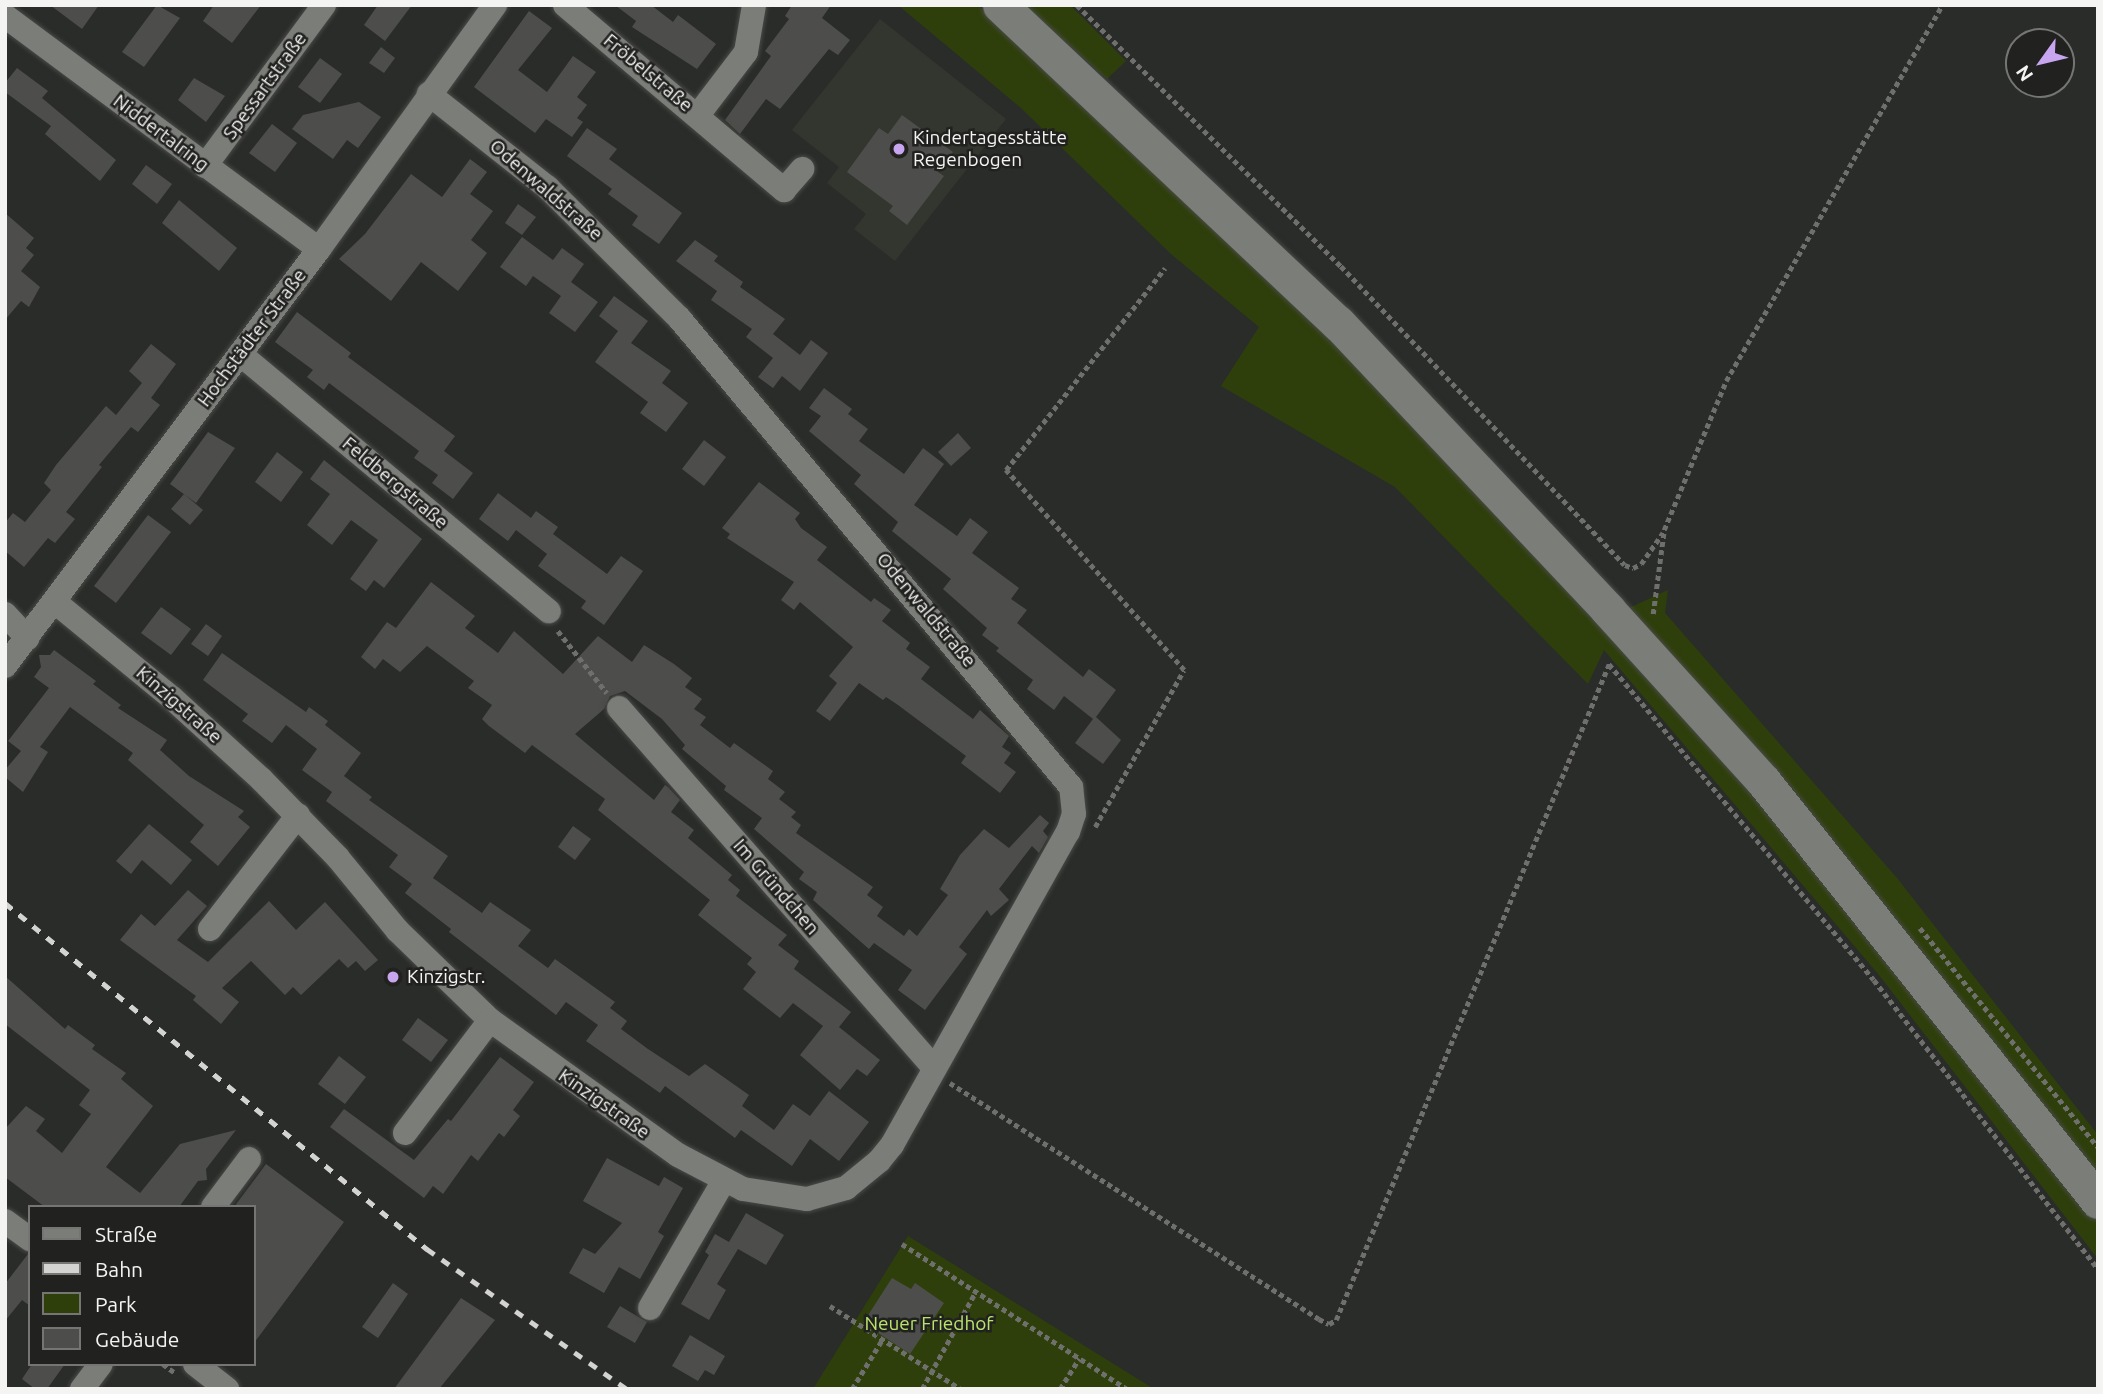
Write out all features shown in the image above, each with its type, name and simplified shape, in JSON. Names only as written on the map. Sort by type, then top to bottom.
[{"type":"main road","points":[[1000,5],[1338,323],[1608,610],[1764,782],[2098,1201]]},
{"type":"street","name":"Spessartstraße","points":[[205,166],[324,5]]},
{"type":"street","name":"Hochstädter Straße","points":[[5,666],[318,249],[495,5]]},
{"type":"street","name":"Fröbelstraße","points":[[565,5],[784,190],[802,169]]},
{"type":"street","name":"Fröbelstraße","points":[[698,115],[746,52],[754,5]]},
{"type":"street","name":"Niddertalring","points":[[11,13],[205,166],[318,249]]},
{"type":"street","name":"Odenwaldstraße","points":[[429,94],[556,196],[636,273],[718,363],[1061,771],[1075,799],[1068,832],[879,1161],[846,1188],[828,1195]]},
{"type":"street","name":"Feldbergstraße","points":[[240,354],[549,611]]},
{"type":"street","name":"Kinzigstraße","points":[[55,602],[172,698],[298,815],[398,931],[491,1020],[611,1111],[723,1182],[779,1197],[828,1195]]},
{"type":"street","points":[[5,614],[27,638]]},
{"type":"street","name":"Im Gründchen","points":[[619,708],[933,1069]]},
{"type":"street","points":[[210,929],[298,815]]},
{"type":"street","points":[[405,1133],[491,1020]]},
{"type":"street","points":[[214,1205],[249,1159]]},
{"type":"street","points":[[650,1308],[723,1182]]},
{"type":"street","points":[[5,1221],[28,1238]]},
{"type":"street","points":[[82,1389],[99,1366]]},
{"type":"street","points":[[198,1366],[227,1389]]},
{"type":"path","points":[[1077,5],[1341,266],[1625,565],[1633,568],[1641,564],[1664,530],[1726,381],[1942,5]]},
{"type":"path","points":[[1068,832],[1096,827],[1184,670],[1006,470],[1165,268]]},
{"type":"path","points":[[1660,622],[1651,612],[1664,530]]},
{"type":"path","points":[[549,611],[555,628],[619,708]]},
{"type":"path","points":[[933,1069],[1319,1320],[1329,1324],[1336,1320],[1609,664],[1874,980],[2098,1269]]},
{"type":"path","points":[[1913,920],[2098,1147]]},
{"type":"path","points":[[902,1244],[1127,1389]]},
{"type":"path","points":[[922,1389],[975,1293]]},
{"type":"path","points":[[830,1306],[961,1389]]},
{"type":"path","points":[[852,1389],[882,1340]]},
{"type":"path","points":[[1060,1389],[1079,1358]]},
{"type":"shaded area","name":"Kindertagesstätte Regenbogen","points":[[880,19],[1006,119],[895,261],[854,229],[866,214],[827,183],[839,167],[792,130]]},
{"type":"green space","points":[[898,5],[977,5],[1058,74],[1329,333],[1757,789],[2098,1218],[2098,1259],[1879,975],[1604,650],[1588,684],[1395,487],[1221,386],[1259,327],[1171,254],[1021,108]]},
{"type":"green space","points":[[1024,5],[1070,5],[1126,61],[1107,79]]},
{"type":"green space","points":[[1668,590],[1665,613],[1897,878],[2098,1135],[2098,1175],[1629,608]]},
{"type":"green space","name":"Neuer Friedhof","points":[[908,1236],[1154,1389],[813,1389]]},
{"type":"building","points":[[50,5],[99,5],[82,29]]},
{"type":"building","points":[[157,5],[180,18],[144,67],[122,52]]},
{"type":"building","points":[[214,5],[261,5],[232,43],[203,21]]},
{"type":"building","points":[[378,5],[412,5],[385,41],[364,25]]},
{"type":"building","points":[[615,5],[651,5],[673,22],[678,15],[716,44],[697,69],[632,27],[636,21]]},
{"type":"building","points":[[792,5],[831,5],[822,18],[850,40],[838,55],[829,49],[780,109],[766,99],[740,134],[725,120],[771,56],[765,51],[789,19],[785,16]]},
{"type":"building","points":[[529,11],[552,28],[518,70],[547,92],[573,56],[596,72],[577,97],[587,105],[577,118],[583,122],[572,137],[546,119],[535,133],[474,87]]},
{"type":"building","points":[[381,47],[395,58],[384,73],[369,63]]},
{"type":"building","points":[[320,58],[342,74],[320,103],[298,87]]},
{"type":"building","points":[[17,68],[48,91],[42,98],[116,160],[100,181],[45,134],[51,126],[5,92],[5,83]]},
{"type":"building","points":[[194,78],[225,96],[206,122],[178,100]]},
{"type":"building","points":[[359,102],[381,117],[358,148],[347,140],[333,159],[292,129],[303,115]]},
{"type":"building","points":[[902,115],[953,152],[938,172],[944,176],[907,225],[889,211],[893,206],[847,172],[879,128],[888,134]]},
{"type":"building","points":[[272,124],[297,143],[275,172],[249,153]]},
{"type":"building","points":[[587,128],[617,149],[609,159],[682,213],[659,244],[632,225],[638,216],[608,194],[612,189],[567,156]]},
{"type":"building","points":[[470,159],[487,172],[470,194],[493,211],[471,240],[487,253],[458,291],[421,262],[391,301],[339,259],[365,234],[411,174],[442,197]]},
{"type":"building","points":[[146,165],[172,184],[157,204],[132,184]]},
{"type":"building","points":[[179,200],[237,248],[219,271],[162,223]]},
{"type":"building","points":[[518,204],[536,217],[522,235],[505,223]]},
{"type":"building","points":[[5,213],[34,238],[26,248],[34,255],[21,271],[40,287],[29,307],[21,301],[5,320]]},
{"type":"building","points":[[522,237],[553,260],[562,248],[584,264],[571,282],[598,302],[575,332],[549,313],[561,296],[533,276],[526,286],[500,267]]},
{"type":"building","points":[[695,240],[718,256],[714,261],[743,282],[740,287],[785,319],[773,334],[800,355],[811,340],[828,353],[800,391],[782,376],[773,388],[758,377],[773,358],[746,337],[752,329],[711,300],[717,291],[676,261]]},
{"type":"building","points":[[614,296],[648,321],[631,343],[671,371],[662,383],[688,403],[666,432],[640,413],[648,402],[595,362],[618,331],[599,316]]},
{"type":"building","points":[[297,312],[351,353],[348,357],[455,436],[444,451],[473,473],[453,499],[432,483],[438,475],[414,458],[419,451],[329,383],[324,390],[307,377],[313,370],[275,342]]},
{"type":"building","points":[[151,344],[176,364],[151,398],[160,405],[138,432],[131,427],[99,465],[102,467],[66,512],[75,519],[55,543],[48,538],[24,567],[5,551],[5,523],[13,513],[25,522],[51,490],[44,483],[56,465],[106,406],[116,415],[142,383],[129,371]]},
{"type":"building","points":[[824,388],[852,409],[848,414],[868,429],[859,441],[904,474],[923,448],[944,464],[914,505],[957,536],[970,518],[988,532],[972,553],[1019,588],[1011,599],[1027,610],[1017,623],[1083,677],[1089,669],[1116,690],[1096,717],[1121,740],[1103,764],[1075,743],[1093,719],[1064,696],[1054,710],[1027,689],[1033,680],[996,651],[999,648],[982,635],[987,628],[943,589],[951,579],[892,531],[898,522],[854,484],[861,475],[809,431],[821,416],[809,408]]},
{"type":"building","points":[[208,432],[235,448],[196,503],[170,484]]},
{"type":"building","points":[[958,433],[971,448],[951,466],[938,452]]},
{"type":"building","points":[[704,440],[726,457],[704,486],[682,469]]},
{"type":"building","points":[[277,452],[303,472],[281,502],[255,482]]},
{"type":"building","points":[[324,460],[422,539],[384,588],[374,580],[366,591],[350,579],[378,540],[351,520],[332,545],[307,525],[330,494],[310,479]]},
{"type":"building","points":[[759,482],[800,513],[795,519],[801,528],[827,547],[817,560],[871,602],[874,598],[891,610],[882,621],[910,643],[906,649],[930,667],[921,679],[973,719],[980,710],[1009,736],[1002,747],[1011,753],[1004,763],[1016,772],[1000,793],[961,763],[966,756],[898,705],[886,697],[883,700],[859,683],[830,721],[816,711],[837,683],[829,676],[853,647],[800,602],[794,610],[781,600],[794,582],[727,538],[730,534],[722,528]]},
{"type":"building","points":[[498,493],[531,518],[536,511],[558,527],[553,534],[607,574],[621,556],[643,571],[604,625],[581,608],[586,601],[538,566],[547,554],[516,530],[508,541],[479,519]]},
{"type":"building","points":[[184,494],[203,510],[190,525],[171,509]]},
{"type":"building","points":[[148,515],[171,532],[116,603],[94,586]]},
{"type":"building","points":[[431,582],[475,616],[465,628],[498,653],[514,631],[563,674],[598,636],[632,662],[644,645],[674,664],[692,678],[685,687],[702,699],[694,709],[706,717],[700,725],[730,748],[734,743],[773,771],[768,779],[785,792],[779,799],[796,812],[791,817],[801,825],[796,833],[873,887],[867,895],[883,907],[877,916],[904,936],[909,929],[917,936],[948,895],[940,889],[960,855],[984,829],[1009,848],[1040,815],[1049,823],[1043,831],[1048,837],[1039,853],[1032,846],[999,889],[1009,900],[991,916],[987,910],[959,947],[967,954],[925,1010],[898,990],[912,970],[874,943],[869,949],[813,900],[817,892],[799,879],[804,872],[754,829],[762,818],[724,790],[726,786],[682,749],[685,745],[662,719],[625,691],[610,696],[604,709],[575,734],[654,800],[665,785],[668,787],[680,800],[671,812],[694,830],[688,838],[732,875],[728,880],[740,890],[736,896],[787,935],[778,945],[799,961],[794,969],[851,1012],[839,1027],[880,1060],[867,1076],[857,1069],[840,1090],[800,1055],[823,1026],[793,1003],[780,1018],[743,989],[756,972],[747,964],[752,958],[698,915],[710,900],[598,810],[605,799],[532,745],[525,753],[489,726],[482,719],[492,705],[468,688],[474,681],[427,646],[400,672],[383,659],[375,669],[361,657],[387,622],[396,628]]},
{"type":"building","points":[[161,607],[191,629],[171,655],[141,633]]},
{"type":"building","points":[[206,624],[222,636],[208,656],[191,644]]},
{"type":"building","points":[[54,650],[96,681],[93,684],[121,705],[118,708],[167,740],[160,750],[189,776],[244,811],[238,817],[250,827],[218,866],[190,842],[204,825],[128,760],[133,753],[70,707],[40,747],[48,752],[23,792],[5,777],[5,770],[21,751],[8,741],[49,688],[34,677],[41,667],[39,655],[50,655]]},
{"type":"building","points":[[222,653],[306,712],[309,707],[328,721],[325,725],[361,753],[344,776],[372,797],[369,800],[448,856],[433,878],[482,913],[490,902],[531,930],[518,946],[548,968],[555,959],[615,1002],[610,1008],[627,1021],[621,1029],[648,1049],[689,1076],[705,1064],[749,1095],[742,1106],[774,1130],[793,1104],[810,1116],[829,1091],[869,1122],[839,1161],[810,1139],[792,1166],[741,1130],[735,1138],[665,1086],[660,1093],[586,1041],[598,1025],[566,1002],[556,1015],[449,932],[451,929],[405,893],[412,884],[389,867],[398,855],[326,801],[332,792],[302,770],[317,749],[286,725],[272,743],[242,721],[248,714],[203,680]]},
{"type":"building","points":[[149,824],[192,860],[171,885],[142,860],[131,874],[116,861]]},
{"type":"building","points":[[573,826],[591,839],[575,860],[558,847]]},
{"type":"building","points":[[188,890],[207,906],[177,940],[208,962],[269,901],[296,930],[325,902],[378,960],[365,971],[356,961],[348,968],[339,959],[301,995],[293,987],[285,995],[251,961],[222,988],[239,1002],[221,1024],[193,1000],[196,996],[120,940],[141,914],[155,926]]},
{"type":"building","points":[[5,976],[65,1029],[68,1025],[95,1045],[92,1049],[126,1073],[121,1079],[153,1106],[106,1167],[140,1193],[180,1144],[236,1130],[206,1169],[207,1180],[198,1181],[180,1205],[42,1205],[5,1177],[5,1129],[26,1106],[45,1119],[36,1131],[62,1153],[91,1114],[79,1105],[90,1090],[5,1024]]},
{"type":"building","points":[[418,1018],[448,1040],[431,1062],[402,1040]]},
{"type":"building","points":[[339,1056],[366,1077],[345,1104],[318,1084]]},
{"type":"building","points":[[500,1057],[534,1082],[513,1110],[520,1116],[504,1137],[499,1133],[478,1161],[471,1155],[443,1194],[433,1186],[424,1198],[330,1127],[344,1109],[414,1160],[448,1119],[451,1121]]},
{"type":"building","points":[[607,1158],[659,1186],[664,1177],[683,1188],[658,1232],[664,1236],[640,1279],[619,1267],[604,1293],[569,1273],[583,1248],[595,1254],[622,1223],[583,1201]]},
{"type":"building","points":[[266,1164],[344,1222],[256,1340],[256,1205],[235,1205]]},
{"type":"building","points":[[746,1213],[784,1235],[766,1265],[738,1249],[717,1284],[726,1290],[709,1320],[681,1304],[709,1255],[705,1252],[715,1234],[729,1242]]},
{"type":"building","points":[[28,1254],[28,1304],[22,1300],[5,1321],[5,1284]]},
{"type":"building","points":[[892,1278],[911,1289],[915,1283],[944,1303],[910,1354],[863,1323]]},
{"type":"building","points":[[393,1283],[408,1294],[378,1338],[362,1327]]},
{"type":"building","points":[[461,1298],[495,1320],[439,1389],[394,1389]]},
{"type":"building","points":[[620,1306],[647,1322],[635,1343],[607,1327]]},
{"type":"building","points":[[690,1335],[725,1356],[714,1375],[705,1370],[698,1381],[672,1366]]},
{"type":"building","points":[[31,1366],[64,1366],[47,1389],[35,1389],[22,1379]]},
{"type":"railway","points":[[5,903],[427,1249],[627,1389]]},
{"type":"place","name":"Kindertagesstätte Regenbogen","points":[[899,149]]},
{"type":"place","name":"Kinzigstr.","points":[[393,977]]}]
